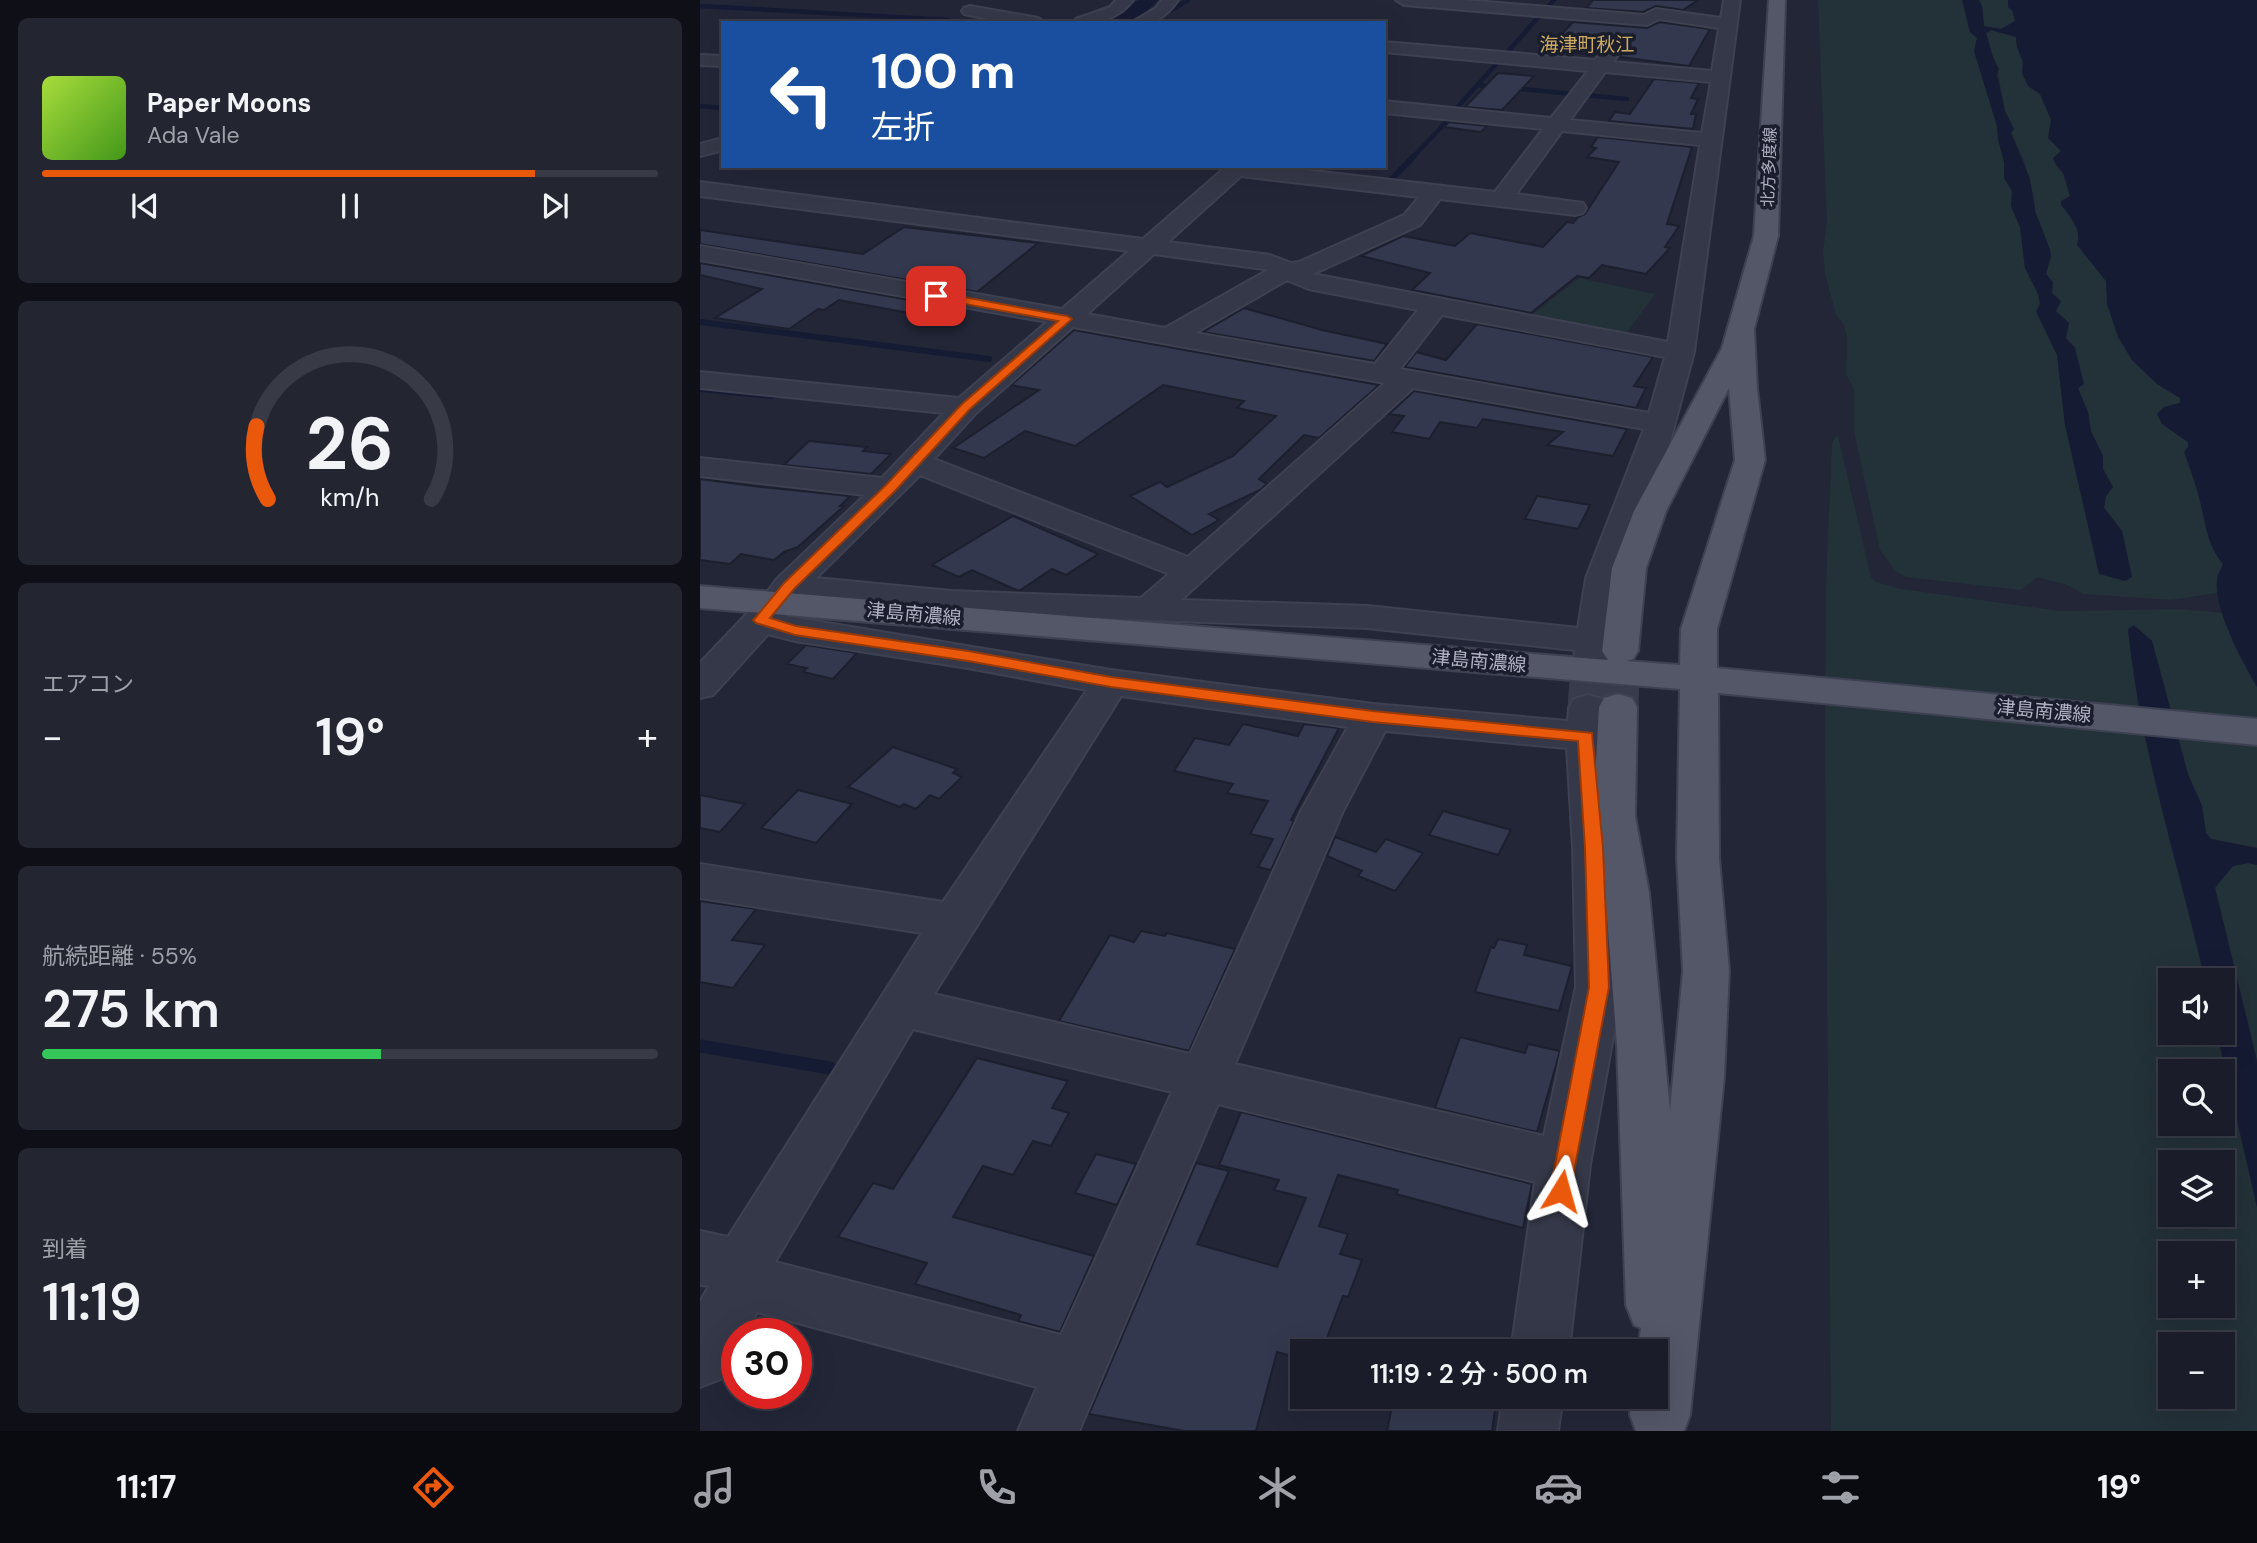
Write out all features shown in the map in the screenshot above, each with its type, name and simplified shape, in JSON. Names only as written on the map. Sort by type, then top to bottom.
[{"type":"main road","name":"北方多度線","points":[[1742,330],[1766,236],[1777,0]]},
{"type":"main road","points":[[1601,653],[1650,511],[1709,404],[1742,330]]},
{"type":"main road","points":[[1659,1423],[1699,1077],[1706,971],[1698,858],[1699,629],[1750,460],[1743,388],[1742,330]]},
{"type":"main road","name":"津島南濃線","points":[[700,597],[1700,679],[2257,732]]},
{"type":"main road","points":[[1597,717],[1627,893],[1641,1045],[1659,1423]]},
{"type":"street","points":[[988,0],[965,14],[1022,21]]},
{"type":"street","points":[[1087,21],[1116,10],[1125,0]]},
{"type":"street","points":[[1143,21],[1162,10],[1170,0]]},
{"type":"street","points":[[1404,0],[1653,11],[1728,24]]},
{"type":"street","points":[[776,603],[951,602],[1367,617],[1601,653],[1603,578],[1653,449],[1658,423],[1680,352],[1695,265],[1732,0]]},
{"type":"street","points":[[1410,17],[1429,1]]},
{"type":"street","points":[[1501,200],[1599,68],[1624,38],[1653,11]]},
{"type":"street","points":[[1387,39],[1599,68],[1721,78]]},
{"type":"street","points":[[700,60],[721,61]]},
{"type":"street","points":[[1386,107],[1711,140]]},
{"type":"street","points":[[700,150],[721,145]]},
{"type":"street","points":[[700,685],[966,407],[1238,168],[1575,208]]},
{"type":"street","points":[[700,189],[1270,262],[1308,282],[1680,352]]},
{"type":"street","points":[[1168,337],[1286,271],[1304,270],[1412,220],[1434,192]]},
{"type":"street","points":[[700,206],[728,204],[750,195]]},
{"type":"street","points":[[700,253],[1658,423]]},
{"type":"street","points":[[1149,610],[1394,377],[1435,306]]},
{"type":"street","points":[[700,380],[966,407]]},
{"type":"street","points":[[915,462],[1193,571]]},
{"type":"street","points":[[700,467],[890,488]]},
{"type":"street","points":[[776,603],[795,630],[968,656],[1111,682],[1373,717],[1597,717],[1594,848],[1599,987],[1564,1165],[1542,1339]]},
{"type":"street","points":[[700,1358],[728,1268],[1111,682]]},
{"type":"street","points":[[1048,1431],[1322,811],[1373,717]]},
{"type":"street","points":[[700,881],[954,921]]},
{"type":"street","points":[[901,1006],[1564,1165]]},
{"type":"street","points":[[728,1268],[1075,1368]]},
{"type":"street","points":[[1528,1431],[1531,1409]]},
{"type":"shaded area","points":[[1818,0],[1962,0],[1970,32],[1977,38],[1974,51],[1997,126],[2004,162],[2004,178],[2012,191],[2011,206],[2020,227],[2025,268],[2038,293],[2040,304],[2036,311],[2057,355],[2065,425],[2132,577],[2122,531],[2104,508],[2106,496],[2112,487],[2103,469],[2103,456],[2091,431],[2088,412],[2079,395],[2075,348],[2066,338],[2056,310],[2058,298],[2051,291],[2052,285],[2046,274],[2050,250],[2035,211],[2025,163],[2011,132],[2014,129],[2005,111],[1996,63],[1990,56],[1986,35],[1991,30],[2016,37],[2023,62],[2022,73],[2028,86],[2040,94],[2051,120],[2049,133],[2061,151],[2055,165],[2062,172],[2070,196],[2061,204],[2077,228],[2095,268],[2106,281],[2106,289],[2132,360],[2157,384],[2180,398],[2180,403],[2164,407],[2162,424],[2188,442],[2184,452],[2197,489],[2210,542],[2223,564],[2217,576],[2217,593],[2171,600],[2083,594],[2067,585],[2037,577],[2021,590],[1906,577],[1895,571],[1880,550],[1854,432],[1854,388],[1846,374],[1847,338],[1844,325],[1836,315],[1825,274],[1823,252],[1827,222]]},
{"type":"shaded area","points":[[1979,0],[2008,0],[2015,21],[2001,29],[1984,26]]},
{"type":"shaded area","points":[[1579,278],[1655,294],[1623,338],[1525,320]]},
{"type":"shaded area","points":[[1838,436],[1871,577],[1876,582],[1902,589],[2060,611],[2182,609],[2223,613],[2234,646],[2257,687],[2257,848],[2211,839],[2206,833],[2202,806],[2188,774],[2152,641],[2128,629],[2140,719],[2181,874],[2202,968],[2158,968],[2158,1045],[2220,1045],[2223,1059],[2158,1059],[2158,1136],[2235,1136],[2235,1111],[2257,1207],[2257,1431],[1831,1431],[1825,741],[1826,587],[1832,444]]},
{"type":"shaded area","points":[[2248,863],[2257,865],[2257,1061],[2215,887],[2233,866]]},
{"type":"water","points":[[1138,0],[1158,0],[1137,17],[1102,21]]},
{"type":"water","points":[[1962,0],[1979,0],[1984,26],[2001,29],[2015,21],[2013,11],[2008,7],[2008,0],[2257,0],[2257,687],[2224,620],[2217,592],[2217,580],[2223,564],[2210,542],[2197,488],[2184,452],[2188,442],[2162,424],[2157,414],[2164,407],[2180,403],[2180,398],[2157,384],[2132,360],[2118,337],[2107,304],[2106,281],[2077,245],[2077,229],[2061,205],[2061,201],[2070,196],[2063,173],[2053,158],[2061,151],[2048,138],[2051,120],[2040,94],[2028,86],[2022,73],[2023,62],[2016,37],[1991,30],[1986,33],[1999,69],[1997,75],[2005,111],[2014,129],[2011,133],[2030,179],[2035,211],[2050,250],[2046,274],[2053,282],[2052,294],[2061,301],[2056,311],[2069,323],[2066,338],[2075,348],[2084,384],[2078,388],[2088,412],[2091,431],[2103,456],[2103,469],[2113,487],[2106,496],[2104,508],[2122,531],[2132,577],[2125,581],[2099,574],[2065,425],[2057,355],[2036,311],[2040,304],[2038,294],[2025,268],[2020,227],[2011,206],[2012,191],[2004,178],[2004,162],[1997,126],[1974,51],[1977,38],[1970,32]]},
{"type":"water","points":[[2134,625],[2152,641],[2188,774],[2202,806],[2206,833],[2211,839],[2257,848],[2257,865],[2248,863],[2233,866],[2215,888],[2234,968],[2202,968],[2141,718],[2128,629]]},
{"type":"water","points":[[2235,970],[2257,1061],[2257,1207],[2235,1111],[2235,1059],[2223,1059],[2220,1045],[2235,1045]]},
{"type":"building","points":[[1593,0],[1698,0],[1683,10],[1656,6],[1643,12],[1586,8]]},
{"type":"building","points":[[1573,22],[1647,28],[1659,22],[1710,29],[1689,66],[1620,57],[1623,51],[1611,44],[1603,46],[1596,55],[1547,50]]},
{"type":"building","points":[[1498,73],[1534,76],[1502,110],[1465,107]]},
{"type":"building","points":[[1654,79],[1699,83],[1691,98],[1698,99],[1691,114],[1696,114],[1693,129],[1609,121],[1615,112],[1630,114]]},
{"type":"building","points":[[1449,122],[1487,126],[1481,132],[1444,127]]},
{"type":"building","points":[[1598,137],[1692,147],[1667,224],[1679,226],[1665,247],[1670,248],[1646,274],[1602,265],[1589,278],[1577,276],[1531,313],[1412,290],[1430,273],[1361,256],[1403,236],[1455,246],[1470,233],[1543,247],[1567,222],[1573,223],[1585,214],[1619,162],[1587,157],[1596,148],[1591,147]]},
{"type":"building","points":[[904,227],[1038,243],[977,292],[700,244],[700,230],[863,254]]},
{"type":"building","points":[[700,263],[955,308],[941,319],[839,300],[824,310],[818,309],[789,329],[715,318],[762,289],[700,275]]},
{"type":"building","points":[[1244,308],[1322,330],[1387,344],[1374,361],[1203,332]]},
{"type":"building","points":[[1477,324],[1653,357],[1634,386],[1646,388],[1636,408],[1405,367],[1416,352],[1446,360]]},
{"type":"building","points":[[1074,330],[1379,385],[1319,438],[1304,435],[1259,479],[1267,484],[1260,490],[1209,514],[1219,520],[1192,535],[1130,496],[1160,482],[1167,487],[1233,456],[1276,416],[1237,408],[1244,401],[1163,385],[1075,446],[1025,431],[984,458],[953,448],[1039,390],[1011,385]]},
{"type":"building","points":[[1414,391],[1627,429],[1613,456],[1547,445],[1563,432],[1483,419],[1477,428],[1440,422],[1429,439],[1392,432],[1404,416],[1389,414]]},
{"type":"building","points":[[809,441],[867,447],[863,451],[891,454],[871,474],[784,465]]},
{"type":"building","points":[[700,479],[850,496],[840,506],[844,506],[798,547],[784,552],[774,560],[741,554],[730,564],[700,560]]},
{"type":"building","points":[[1537,496],[1590,505],[1578,529],[1525,519]]},
{"type":"building","points":[[1013,516],[1098,554],[1066,575],[1052,569],[1019,591],[972,570],[959,577],[932,565]]},
{"type":"building","points":[[806,645],[857,653],[833,679],[803,672],[807,668],[787,664]]},
{"type":"building","points":[[1243,724],[1298,736],[1304,724],[1339,728],[1291,820],[1294,821],[1271,870],[1258,867],[1273,839],[1250,834],[1268,801],[1227,793],[1233,784],[1174,771],[1195,738],[1229,745]]},
{"type":"building","points":[[893,747],[957,769],[953,773],[962,777],[939,799],[930,795],[916,809],[904,804],[900,807],[848,787]]},
{"type":"building","points":[[798,790],[852,804],[816,843],[761,828]]},
{"type":"building","points":[[700,795],[745,804],[720,832],[700,828]]},
{"type":"building","points":[[1443,811],[1511,830],[1498,855],[1429,835]]},
{"type":"building","points":[[1335,837],[1376,852],[1386,839],[1423,853],[1395,891],[1358,876],[1362,871],[1327,856]]},
{"type":"building","points":[[700,901],[756,909],[732,940],[765,945],[733,988],[700,982]]},
{"type":"building","points":[[1141,931],[1165,936],[1167,933],[1235,949],[1189,1051],[1059,1021],[1110,935],[1134,942]]},
{"type":"building","points":[[1498,939],[1527,945],[1524,955],[1572,966],[1559,1011],[1475,992],[1491,947],[1494,948]]},
{"type":"building","points":[[1460,1037],[1525,1053],[1528,1044],[1560,1051],[1537,1132],[1435,1108]]},
{"type":"building","points":[[977,1058],[1068,1081],[1052,1108],[1069,1113],[1051,1146],[1033,1141],[1013,1175],[983,1166],[953,1217],[1094,1256],[1060,1332],[1018,1321],[1021,1315],[915,1284],[927,1263],[838,1237],[873,1183],[893,1189]]},
{"type":"building","points":[[1241,1112],[1532,1184],[1523,1228],[1396,1194],[1398,1190],[1338,1175],[1319,1226],[1348,1234],[1340,1254],[1362,1260],[1348,1297],[1343,1296],[1327,1339],[1290,1339],[1290,1356],[1277,1352],[1256,1431],[1184,1431],[1089,1414],[1196,1163],[1229,1171],[1197,1244],[1277,1267],[1306,1198],[1274,1190],[1279,1180],[1219,1165]]},
{"type":"building","points":[[1096,1154],[1136,1164],[1117,1205],[1075,1193]]},
{"type":"building","points":[[1391,1409],[1495,1409],[1492,1431],[1387,1431]]},
{"type":"waterway","points":[[1152,21],[1188,0]]},
{"type":"waterway","points":[[1545,10],[1554,0]]},
{"type":"waterway","points":[[700,6],[948,20]]},
{"type":"waterway","points":[[1497,55],[1504,56],[1542,13]]},
{"type":"waterway","points":[[1453,112],[1500,60]]},
{"type":"waterway","points":[[1478,85],[1573,94],[1568,100]]},
{"type":"waterway","points":[[1585,95],[1627,99]]},
{"type":"waterway","points":[[700,106],[721,108]]},
{"type":"waterway","points":[[1412,158],[1451,117]]},
{"type":"waterway","points":[[1383,182],[1388,183],[1414,156]]},
{"type":"waterway","points":[[700,322],[989,359]]},
{"type":"waterway","points":[[700,388],[771,395]]},
{"type":"waterway","points":[[700,1046],[830,1068]]},
{"type":"tunnel","points":[[1618,707],[1620,651]]},
{"type":"tunnel","points":[[1588,708],[1591,667]]},
{"type":"district","name":"海津町秋江","points":[[1587,44]]},
{"type":"route","points":[[936,296],[1067,319],[966,407],[890,488],[789,586],[761,620],[795,630],[968,656],[1111,682],[1373,717],[1586,736],[1594,848],[1599,987],[1561,1191]]}]
